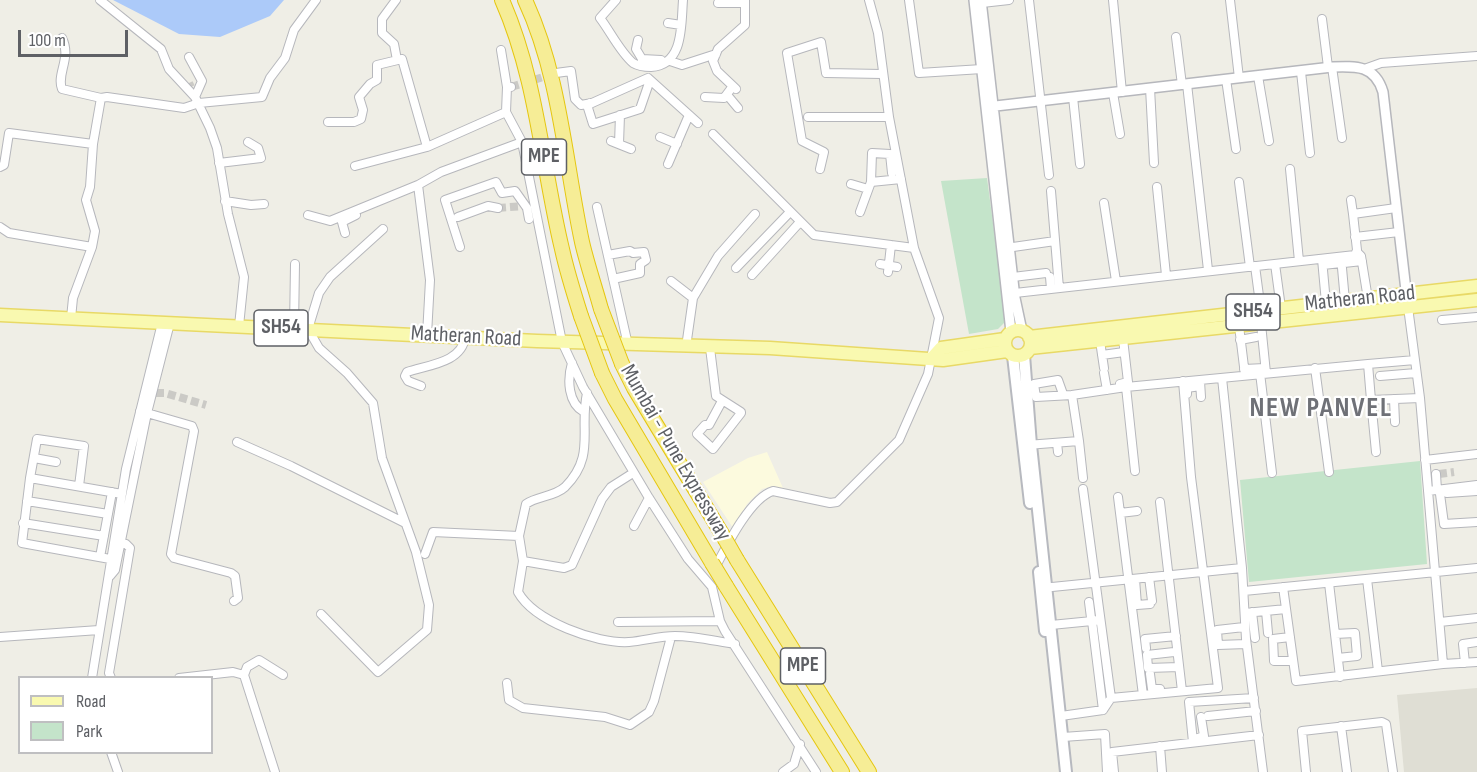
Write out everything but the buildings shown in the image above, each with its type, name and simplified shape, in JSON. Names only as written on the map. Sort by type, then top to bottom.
[{"type":"highway","name":"Mumbai - Pune Expressway","points":[[502,0],[515,30],[526,69],[562,249],[580,316],[602,373],[712,563],[842,772]]},
{"type":"highway","name":"Mumbai - Pune Expressway","points":[[525,0],[536,23],[548,64],[583,244],[601,309],[622,364],[737,560],[869,772]]},
{"type":"main road","name":"Matheran Road","points":[[0,315],[933,357],[943,360],[1018,344],[1261,310],[1477,286]]},
{"type":"main road","name":"Matheran Road","points":[[1018,344],[1123,339],[1477,300]]},
{"type":"main road","points":[[1018,344],[1044,588],[1059,772]]},
{"type":"main road","points":[[1044,588],[1051,625],[1066,772]]},
{"type":"street","points":[[100,0],[154,42],[161,49],[170,69],[196,95],[214,138],[225,201],[244,277],[239,326]]},
{"type":"street","points":[[196,95],[262,97],[270,78],[285,58],[294,30],[316,0]]},
{"type":"street","points":[[396,0],[382,18],[381,33],[394,44],[397,60]]},
{"type":"street","points":[[616,0],[600,18],[633,62],[661,66],[676,48],[680,13]]},
{"type":"street","points":[[708,581],[734,533],[764,495],[773,491],[837,502],[892,448],[899,441],[915,409],[933,357],[939,318],[914,248],[889,117],[878,33],[869,0]]},
{"type":"street","points":[[909,0],[919,73],[982,69]]},
{"type":"street","points":[[979,1],[1009,0]]},
{"type":"street","points":[[1029,0],[1049,175]]},
{"type":"street","points":[[1113,0],[1120,134]]},
{"type":"street","points":[[1230,0],[1239,78]]},
{"type":"street","points":[[979,1],[982,69],[990,107]]},
{"type":"street","points":[[979,1],[1018,344]]},
{"type":"street","points":[[705,97],[728,96],[735,87],[713,65],[716,54],[744,24],[745,2],[718,3]]},
{"type":"street","points":[[668,23],[680,13]]},
{"type":"street","points":[[1322,19],[1342,138]]},
{"type":"street","points":[[1176,37],[1208,270]]},
{"type":"street","points":[[62,38],[66,58],[60,84],[62,89],[101,99],[107,97],[184,108],[196,95],[202,81],[189,57]]},
{"type":"street","points":[[638,40],[636,49],[649,79],[698,123]]},
{"type":"street","points":[[820,169],[824,153],[802,141],[787,53],[821,42],[826,73],[882,74]]},
{"type":"street","points":[[501,50],[509,87],[506,112],[508,121],[522,142],[529,219]]},
{"type":"street","points":[[667,59],[682,65],[716,54]]},
{"type":"street","points":[[990,107],[1330,67],[1367,68],[1381,63],[1477,56]]},
{"type":"street","points":[[328,122],[354,122],[361,119],[363,110],[359,97],[370,84],[378,81],[377,65],[402,59],[427,147]]},
{"type":"street","points":[[1367,68],[1376,75],[1383,92],[1419,398],[1443,664]]},
{"type":"street","points":[[556,73],[571,71],[576,99],[581,105],[590,104],[649,79]]},
{"type":"street","points":[[1301,72],[1310,153]]},
{"type":"street","points":[[1258,76],[1269,141]]},
{"type":"street","points":[[590,104],[588,108],[593,124],[642,106],[649,79]]},
{"type":"street","points":[[1226,80],[1236,149]]},
{"type":"street","points":[[1150,88],[1154,163]]},
{"type":"street","points":[[728,96],[738,108]]},
{"type":"street","points":[[1073,97],[1080,164]]},
{"type":"street","points":[[71,318],[73,298],[92,246],[94,231],[86,200],[90,187],[93,144],[101,99]]},
{"type":"street","points":[[355,166],[427,147],[506,112]]},
{"type":"street","points":[[620,115],[615,142],[631,149]]},
{"type":"street","points":[[668,164],[689,115]]},
{"type":"street","points":[[808,117],[889,117]]},
{"type":"street","points":[[0,167],[4,165],[9,134],[93,144]]},
{"type":"street","points":[[713,134],[800,222],[818,236],[914,248]]},
{"type":"street","points":[[660,137],[677,144]]},
{"type":"street","points":[[219,163],[261,158],[258,148],[248,142]]},
{"type":"street","points":[[308,215],[330,221],[347,216],[418,185],[441,172],[522,142]]},
{"type":"street","points":[[860,212],[870,185],[872,153],[890,154],[892,173]]},
{"type":"street","points":[[1290,169],[1299,261]]},
{"type":"street","points":[[851,184],[870,185],[901,179]]},
{"type":"street","points":[[460,247],[445,200],[496,182],[504,195],[518,192],[527,205],[562,342],[587,393],[633,473],[688,559],[712,587],[720,621],[816,772]]},
{"type":"street","points":[[1239,182],[1261,310]]},
{"type":"street","points":[[418,185],[430,280],[428,335]]},
{"type":"street","points":[[1156,187],[1166,275]]},
{"type":"street","points":[[1051,191],[1055,241],[1055,289]]},
{"type":"street","points":[[1351,200],[1357,252],[1362,261],[1368,298]]},
{"type":"street","points":[[225,201],[251,205],[264,204]]},
{"type":"street","points":[[1104,203],[1116,280]]},
{"type":"street","points":[[459,217],[488,206],[498,208]]},
{"type":"street","points":[[362,209],[372,207]]},
{"type":"street","points":[[597,207],[628,345]]},
{"type":"street","points":[[1353,214],[1396,208]]},
{"type":"street","points":[[736,268],[790,212]]},
{"type":"street","points":[[686,347],[698,293],[718,256],[755,214]]},
{"type":"street","points":[[345,232],[341,224],[347,216]]},
{"type":"street","points":[[752,275],[800,222]]},
{"type":"street","points":[[0,227],[9,233],[92,246]]},
{"type":"street","points":[[321,614],[378,672],[427,630],[429,605],[416,552],[382,458],[372,403],[347,373],[319,348],[308,329],[319,293],[330,277],[383,229]]},
{"type":"street","points":[[1355,237],[1400,232]]},
{"type":"street","points":[[1006,248],[1055,241]]},
{"type":"street","points":[[880,264],[891,268],[891,245]]},
{"type":"street","points":[[1006,248],[1013,277],[1018,344]]},
{"type":"street","points":[[608,255],[630,251],[644,252],[646,260],[640,264],[640,273],[613,279]]},
{"type":"street","points":[[1342,260],[1357,252]]},
{"type":"street","points":[[1342,260],[1347,301]]},
{"type":"street","points":[[1015,293],[1299,261],[1362,261]]},
{"type":"street","points":[[1322,262],[1326,303]]},
{"type":"street","points":[[294,328],[295,264]]},
{"type":"street","points":[[1275,264],[1281,308]]},
{"type":"street","points":[[1013,277],[1048,275],[1055,289]]},
{"type":"street","points":[[671,281],[698,293]]},
{"type":"street","points":[[1442,320],[1477,317]]},
{"type":"street","points":[[92,676],[110,576],[115,570],[113,557],[143,412],[155,390],[166,323]]},
{"type":"street","points":[[116,543],[122,494],[166,323]]},
{"type":"street","points":[[1261,324],[1272,472]]},
{"type":"street","points":[[1239,326],[1245,372]]},
{"type":"street","points":[[421,386],[408,381],[405,376],[407,372],[456,356],[462,351],[465,337]]},
{"type":"street","points":[[1240,340],[1256,337]]},
{"type":"street","points":[[1083,478],[1079,441],[1067,394],[1127,383],[1123,339]]},
{"type":"street","points":[[1100,341],[1106,388]]},
{"type":"street","points":[[710,348],[716,396],[741,413],[713,449],[697,434],[705,425],[709,425],[722,401]]},
{"type":"street","points":[[1102,355],[1124,352]]},
{"type":"street","points":[[1187,398],[1187,388],[1245,372],[1415,360]]},
{"type":"street","points":[[572,363],[570,388],[573,404],[584,412]]},
{"type":"street","points":[[1368,364],[1376,452]]},
{"type":"street","points":[[1315,368],[1329,472]]},
{"type":"street","points":[[1380,376],[1416,373]]},
{"type":"street","points":[[1222,378],[1244,591],[1255,638]]},
{"type":"street","points":[[1106,388],[1183,381],[1200,383]]},
{"type":"street","points":[[1142,683],[1150,678],[1153,690],[1165,691],[1218,688],[1183,381]]},
{"type":"street","points":[[1200,383],[1201,397]]},
{"type":"street","points":[[1126,387],[1134,471]]},
{"type":"street","points":[[587,393],[584,412],[587,436],[583,460],[564,488],[526,504],[519,536],[523,561],[518,592],[538,613],[584,634],[627,642],[671,637],[735,644]]},
{"type":"street","points":[[1371,400],[1419,398]]},
{"type":"street","points":[[1394,399],[1395,422]]},
{"type":"street","points":[[143,412],[192,426],[194,431],[171,554],[174,558],[231,573],[238,593],[234,601]]},
{"type":"street","points":[[79,486],[84,446],[40,437],[37,439],[23,523],[22,543],[100,558],[128,559]]},
{"type":"street","points":[[1027,445],[1079,441]]},
{"type":"street","points":[[237,442],[291,466],[405,524]]},
{"type":"street","points":[[1057,443],[1058,452]]},
{"type":"street","points":[[1425,460],[1477,454]]},
{"type":"street","points":[[33,458],[56,462]]},
{"type":"street","points":[[523,561],[564,568],[572,565],[602,499],[611,487],[633,473]]},
{"type":"street","points":[[1426,475],[1437,474],[1444,524],[1477,522]]},
{"type":"street","points":[[30,478],[122,494]]},
{"type":"street","points":[[1438,492],[1477,485]]},
{"type":"street","points":[[1061,716],[1103,710],[1111,698],[1083,489]]},
{"type":"street","points":[[1428,493],[1477,491]]},
{"type":"street","points":[[100,558],[112,492]]},
{"type":"street","points":[[1118,497],[1136,583],[1144,653],[1149,670],[1177,667]]},
{"type":"street","points":[[634,526],[649,498]]},
{"type":"street","points":[[27,501],[108,514]]},
{"type":"street","points":[[1111,698],[1165,691],[1177,686],[1169,575],[1160,502]]},
{"type":"street","points":[[1120,513],[1137,511]]},
{"type":"street","points":[[23,523],[104,536]]},
{"type":"street","points":[[425,554],[433,532],[519,536]]},
{"type":"street","points":[[110,676],[115,631],[130,548],[116,543]]},
{"type":"street","points":[[1044,588],[1097,583],[1136,583],[1169,575],[1242,568]]},
{"type":"street","points":[[1244,591],[1477,568]]},
{"type":"street","points":[[1136,583],[1137,605],[1151,602],[1149,578]]},
{"type":"street","points":[[1367,579],[1378,671]]},
{"type":"street","points":[[1329,583],[1340,677]]},
{"type":"street","points":[[1283,587],[1291,661],[1296,681],[1472,661],[1463,644],[1477,642]]},
{"type":"street","points":[[1089,602],[1103,710]]},
{"type":"street","points":[[1249,612],[1284,609]]},
{"type":"street","points":[[1266,611],[1270,635]]},
{"type":"street","points":[[1249,612],[1243,627],[1263,772]]},
{"type":"street","points":[[1440,622],[1477,618]]},
{"type":"street","points":[[1051,625],[1102,620]]},
{"type":"street","points":[[618,622],[720,621]]},
{"type":"street","points":[[1214,640],[1217,630],[1243,627]]},
{"type":"street","points":[[0,637],[99,630]]},
{"type":"street","points":[[1335,634],[1355,633],[1357,656],[1338,658]]},
{"type":"street","points":[[1214,640],[1219,646],[1270,635],[1288,636]]},
{"type":"street","points":[[1174,636],[1174,652],[1182,691]]},
{"type":"street","points":[[1143,695],[1145,639],[1174,636]]},
{"type":"street","points":[[1288,636],[1273,639],[1273,651],[1275,662],[1291,661]]},
{"type":"street","points":[[507,683],[509,700],[523,708],[604,717],[630,726],[649,711],[671,637]]},
{"type":"street","points":[[1144,653],[1174,652]]},
{"type":"street","points":[[275,772],[244,675],[247,668],[259,660],[283,675]]},
{"type":"street","points":[[197,676],[233,672],[244,675]]},
{"type":"street","points":[[1193,741],[1188,703],[1251,698]]},
{"type":"street","points":[[1221,700],[1222,714]]},
{"type":"street","points":[[1193,741],[1204,736],[1205,717],[1253,712]]},
{"type":"street","points":[[1306,772],[1302,731],[1382,722],[1386,724],[1393,772]]},
{"type":"street","points":[[1341,726],[1347,772]]},
{"type":"street","points":[[1063,736],[1105,734],[1107,772]]},
{"type":"street","points":[[1114,772],[1112,752],[1259,735]]},
{"type":"street","points":[[783,772],[794,764],[800,744]]},
{"type":"street","points":[[1160,746],[1162,772]]},
{"type":"street","points":[[111,754],[118,772]]},
{"type":"shaded area","points":[[767,452],[783,488],[773,486],[762,489],[747,504],[733,528],[703,482],[748,458]]},
{"type":"shaded area","points":[[1477,688],[1477,772],[1404,772],[1397,695]]},
{"type":"green space","points":[[987,178],[1006,321],[998,329],[969,334],[941,181]]},
{"type":"green space","points":[[1420,461],[1427,564],[1249,582],[1240,480]]},
{"type":"water","points":[[113,0],[284,0],[270,16],[220,37],[179,34]]},
{"type":"tunnel","points":[[511,87],[553,74]]},
{"type":"tunnel","points":[[189,83],[191,87]]},
{"type":"tunnel","points":[[498,208],[524,206]]},
{"type":"tunnel","points":[[156,393],[165,393],[206,405]]},
{"type":"tunnel","points":[[1439,474],[1454,472]]},
{"type":"district","name":"NEW PANVEL","points":[[1321,409]]}]
